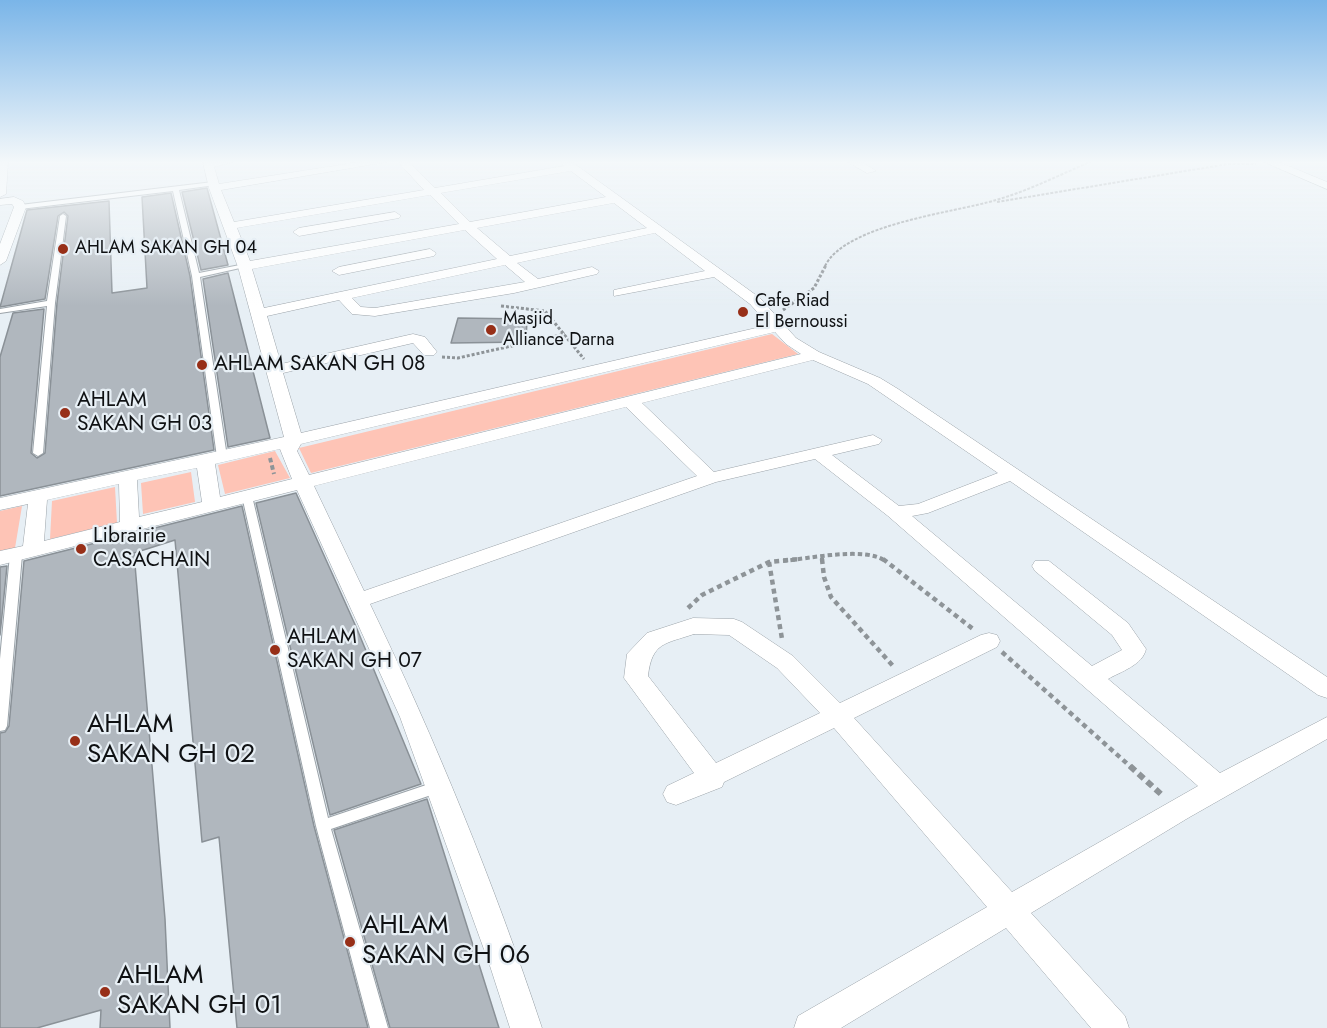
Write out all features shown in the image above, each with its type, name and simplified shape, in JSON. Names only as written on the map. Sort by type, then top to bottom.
[{"type":"street","points":[[0,261],[19,210]]},
{"type":"street","points":[[225,210],[245,266],[294,440],[288,451],[412,717],[506,966],[526,1028]]},
{"type":"street","points":[[229,223],[306,210]]},
{"type":"street","points":[[229,223],[319,210]]},
{"type":"street","points":[[327,210],[341,225]]},
{"type":"street","points":[[451,210],[506,261],[536,284]]},
{"type":"street","points":[[245,266],[556,210]]},
{"type":"street","points":[[632,210],[718,272],[776,321],[791,341],[814,355],[874,381],[1327,689]]},
{"type":"street","points":[[299,232],[395,216]]},
{"type":"street","points":[[259,313],[659,229]]},
{"type":"street","points":[[326,252],[339,271],[357,311],[365,313],[536,284],[592,270]]},
{"type":"street","points":[[339,271],[430,253]]},
{"type":"street","points":[[619,293],[718,272]]},
{"type":"street","points":[[0,504],[213,459],[594,371],[776,321]]},
{"type":"street","points":[[274,370],[413,338],[420,340],[429,352]]},
{"type":"street","points":[[16,555],[814,355]]},
{"type":"street","points":[[631,402],[710,478]]},
{"type":"street","points":[[356,601],[710,478],[873,440]]},
{"type":"street","points":[[820,454],[895,512],[1218,787]]},
{"type":"street","points":[[212,505],[213,459]]},
{"type":"street","points":[[895,512],[921,509],[1013,474]]},
{"type":"street","points":[[128,478],[130,526]]},
{"type":"street","points":[[16,555],[38,496]]},
{"type":"street","points":[[1042,566],[1114,623],[1130,640],[1134,649],[1133,654],[1089,679]]},
{"type":"street","points":[[713,778],[636,678],[639,654],[655,639],[693,626],[734,627],[786,662],[837,715],[1012,910],[1113,1028]]},
{"type":"street","points":[[676,794],[713,778],[989,641]]},
{"type":"street","points":[[810,1028],[1178,810],[1327,727]]},
{"type":"lane","points":[[181,210],[196,276],[213,459]]},
{"type":"lane","points":[[38,453],[51,303],[63,216]]},
{"type":"lane","points":[[196,276],[245,266]]},
{"type":"lane","points":[[0,311],[51,303]]},
{"type":"lane","points":[[247,496],[322,826],[379,1028]]},
{"type":"lane","points":[[0,726],[16,555]]},
{"type":"lane","points":[[322,826],[438,787]]},
{"type":"path","points":[[776,321],[789,307],[814,288],[829,258],[849,242],[895,224],[956,210]]},
{"type":"path","points":[[493,306],[545,311],[594,371]]},
{"type":"path","points":[[429,352],[444,357],[458,358],[565,334]]},
{"type":"path","points":[[269,455],[276,481]]},
{"type":"path","points":[[687,610],[702,595],[769,562],[858,554],[880,557],[989,641],[1178,810]]},
{"type":"path","points":[[822,558],[824,577],[831,597],[907,681]]},
{"type":"path","points":[[769,562],[786,662]]},
{"type":"shaded area","points":[[772,334],[798,354],[311,473],[299,448]]},
{"type":"shaded area","points":[[275,451],[290,478],[225,494],[218,465]]},
{"type":"shaded area","points":[[191,472],[195,502],[143,514],[141,483]]},
{"type":"shaded area","points":[[115,487],[117,523],[50,539],[52,501]]},
{"type":"shaded area","points":[[22,506],[15,548],[0,551],[0,511]]},
{"type":"building","points":[[27,210],[109,210],[112,293],[147,288],[143,210],[175,210],[190,276],[214,450],[0,496],[0,357],[13,313],[44,309],[31,453],[37,458],[45,453],[57,303],[68,216],[64,212],[58,216],[45,299],[0,307]]},
{"type":"building","points":[[186,210],[213,210],[228,265],[201,270]]},
{"type":"building","points":[[228,273],[270,438],[228,447],[203,279]]},
{"type":"building","name":"Masjid Alliance Darna","points":[[458,318],[527,319],[526,342],[451,343]]},
{"type":"building","points":[[296,493],[357,629],[421,784],[330,815],[256,503]]},
{"type":"building","points":[[242,506],[314,826],[368,1028],[237,1028],[219,837],[202,842],[175,540],[134,553],[165,919],[170,1028],[100,1028],[101,1010],[37,1028],[0,1028],[0,733],[5,732],[9,726],[24,561]]},
{"type":"building","points":[[7,566],[0,635],[0,567]]},
{"type":"building","points":[[427,799],[499,1028],[390,1028],[334,830]]},
{"type":"place","name":"AHLAM SAKAN GH 04","points":[[63,249]]},
{"type":"place","name":"Cafe Riad El Bernoussi","points":[[743,312]]},
{"type":"place","name":"Masjid Alliance Darna","points":[[491,330]]},
{"type":"place","name":"AHLAM SAKAN GH 08","points":[[202,365]]},
{"type":"place","name":"AHLAM SAKAN GH 03","points":[[65,413]]},
{"type":"place","name":"Librairie CASACHAIN","points":[[81,549]]},
{"type":"place","name":"AHLAM SAKAN GH 07","points":[[275,650]]},
{"type":"place","name":"AHLAM SAKAN GH 02","points":[[75,741]]},
{"type":"place","name":"AHLAM SAKAN GH 06","points":[[350,942]]},
{"type":"place","name":"AHLAM SAKAN GH 01","points":[[105,992]]}]
